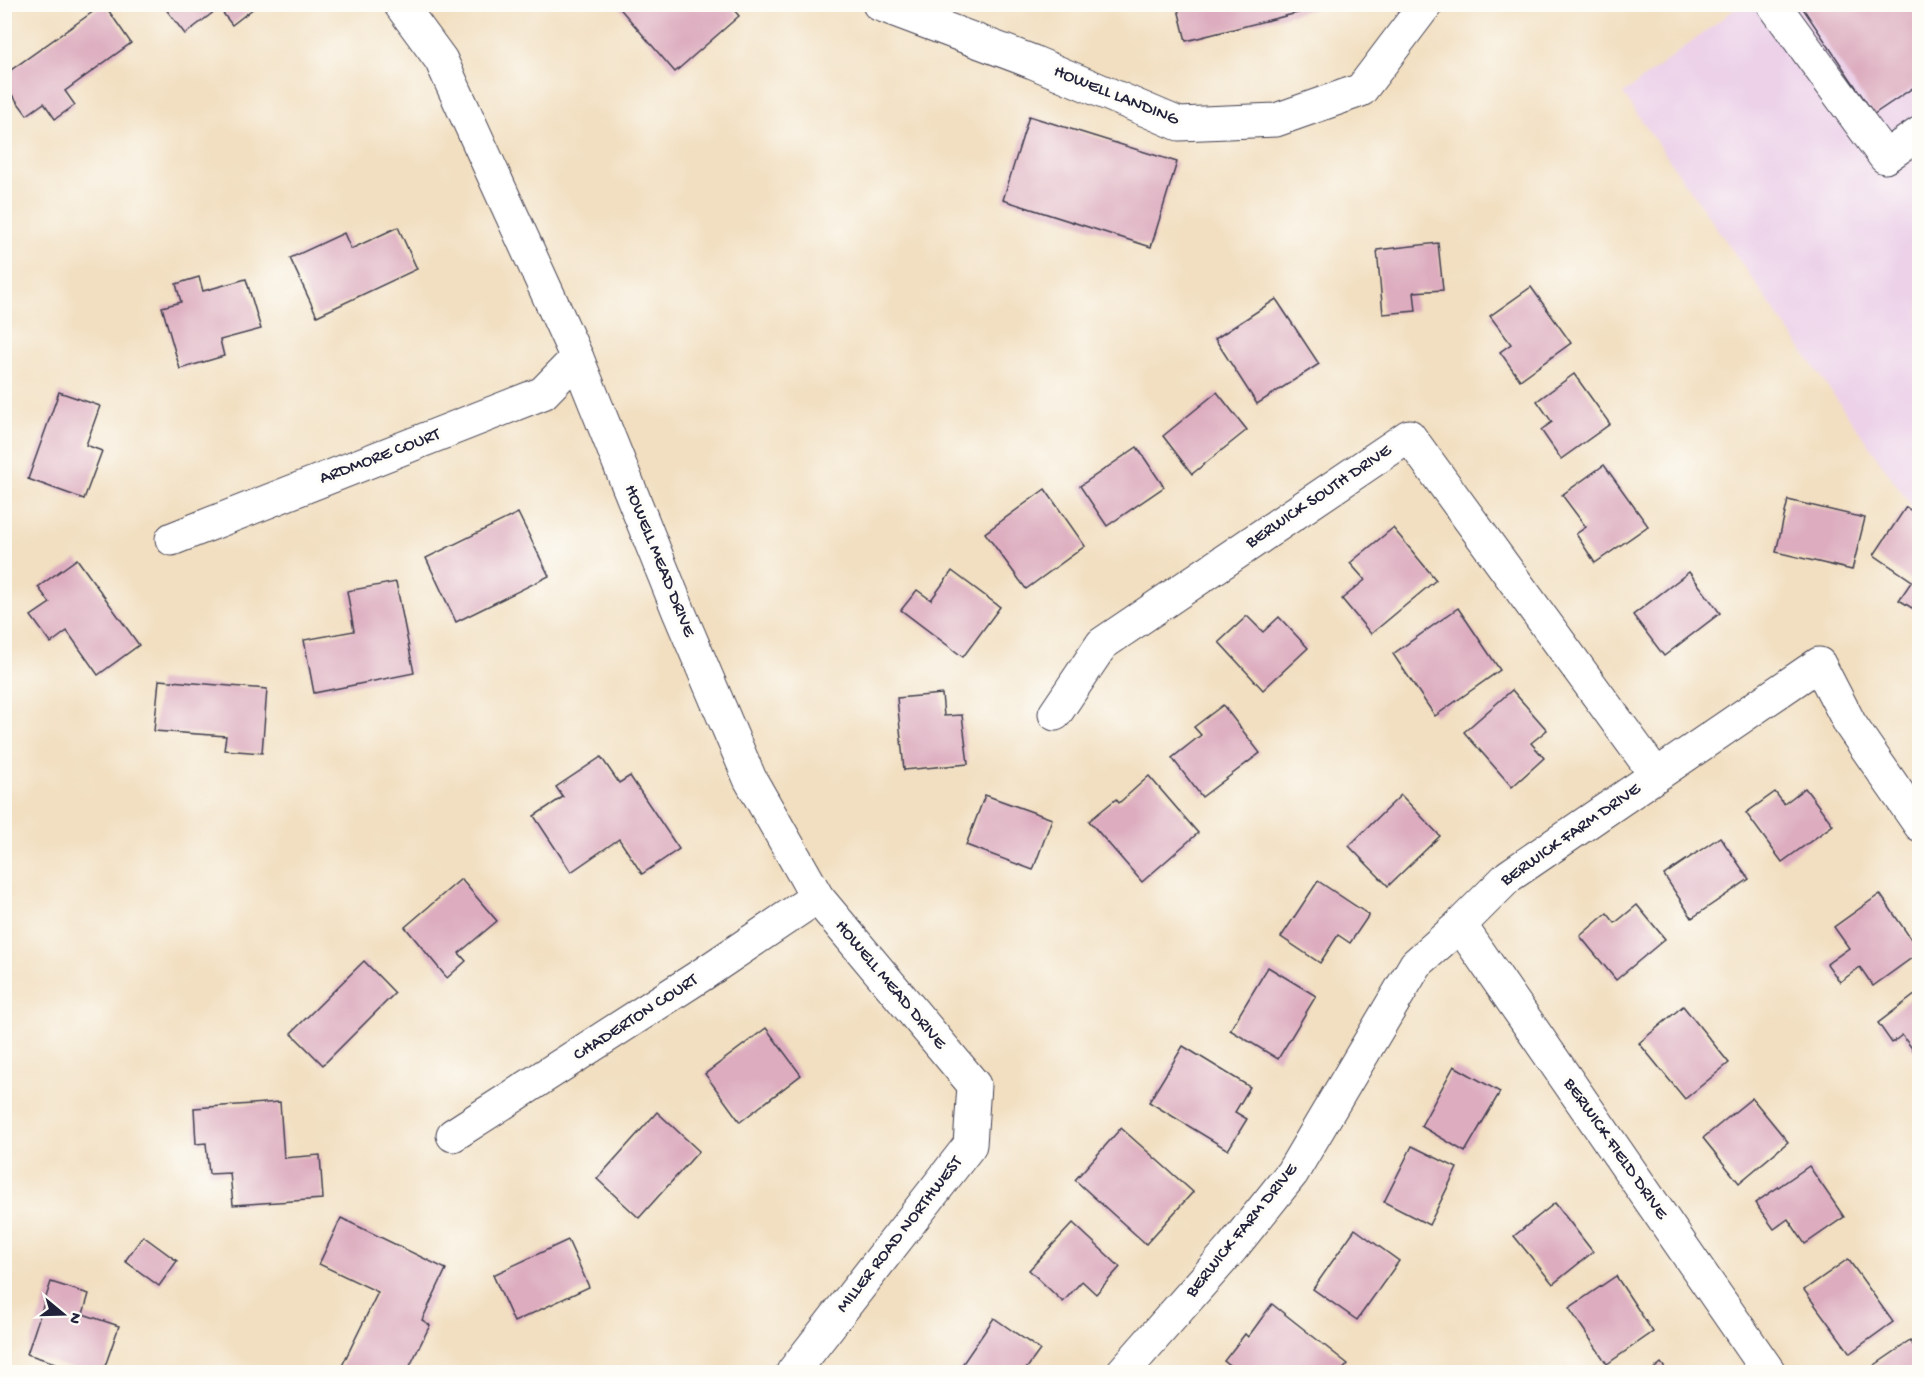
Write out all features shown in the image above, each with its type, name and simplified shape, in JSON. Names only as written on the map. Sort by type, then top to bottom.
[{"type":"street","name":"HOWELL MEAD DRIVE","points":[[400,4],[441,60],[578,358],[679,612],[750,779],[817,897],[974,1085]]},
{"type":"street","name":"HOWELL LANDING","points":[[879,4],[1033,62],[1179,124],[1276,120],[1361,90],[1426,4]]},
{"type":"street","points":[[1774,5],[1885,157],[1920,133]]},
{"type":"street","name":"ARDMORE COURT","points":[[172,539],[543,393],[578,358]]},
{"type":"street","name":"BERWICK SOUTH DRIVE","points":[[1055,714],[1102,644],[1409,436],[1656,775]]},
{"type":"street","name":"BERWICK FARM DRIVE","points":[[1123,1372],[1232,1248],[1292,1173],[1416,964],[1460,925],[1509,876],[1656,775],[1820,664],[1850,724],[1920,825]]},
{"type":"street","name":"CHADERTON COURT","points":[[453,1136],[704,974],[817,897]]},
{"type":"street","name":"BERWICK FIELD DRIVE","points":[[1460,925],[1769,1372]]},
{"type":"street","name":"MILLER ROAD NORTHWEST","points":[[793,1372],[970,1145],[974,1085]]},
{"type":"shaded area","points":[[1740,5],[1919,5],[1919,517],[1623,94]]},
{"type":"building","points":[[104,4],[131,43],[65,91],[75,105],[55,119],[44,103],[27,115],[4,84],[4,75]]},
{"type":"building","points":[[162,4],[259,4],[232,25],[219,8],[185,34]]},
{"type":"building","points":[[616,4],[729,4],[739,16],[675,72]]},
{"type":"building","points":[[1800,4],[1918,4],[1920,7],[1920,83],[1874,114]]},
{"type":"building","points":[[1177,5],[1329,5],[1186,41]]},
{"type":"building","points":[[1029,116],[1177,162],[1151,247],[1003,200]]},
{"type":"building","points":[[398,227],[417,269],[317,316],[290,258],[344,233],[351,249]]},
{"type":"building","points":[[1438,243],[1443,290],[1414,292],[1416,311],[1383,314],[1377,250]]},
{"type":"building","points":[[199,277],[203,291],[246,279],[261,329],[220,340],[224,356],[180,369],[162,307],[181,302],[176,284]]},
{"type":"building","points":[[1531,287],[1571,343],[1520,380],[1500,352],[1511,344],[1490,316]]},
{"type":"building","points":[[1276,299],[1319,364],[1257,404],[1215,339]]},
{"type":"building","points":[[1574,374],[1610,424],[1561,459],[1541,430],[1552,422],[1537,401]]},
{"type":"building","points":[[59,392],[100,406],[86,445],[102,451],[84,499],[28,479]]},
{"type":"building","points":[[1217,392],[1247,430],[1192,474],[1163,436]]},
{"type":"building","points":[[1137,447],[1164,487],[1107,526],[1080,486]]},
{"type":"building","points":[[1604,465],[1648,526],[1595,563],[1576,534],[1586,527],[1562,495]]},
{"type":"building","points":[[1045,489],[1085,546],[1026,589],[985,533]]},
{"type":"building","points":[[1788,500],[1865,518],[1852,570],[1776,552]]},
{"type":"building","points":[[1906,507],[1920,517],[1920,613],[1899,600],[1912,581],[1874,555]]},
{"type":"building","points":[[518,513],[549,576],[456,622],[426,558]]},
{"type":"building","points":[[1393,528],[1436,580],[1371,634],[1342,599],[1365,580],[1350,563]]},
{"type":"building","points":[[77,559],[139,645],[98,675],[67,631],[51,643],[31,616],[50,603],[38,587]]},
{"type":"building","points":[[952,571],[1000,607],[963,657],[901,610],[917,590],[931,600]]},
{"type":"building","points":[[1689,572],[1720,613],[1664,656],[1633,615]]},
{"type":"building","points":[[396,582],[414,673],[314,693],[304,640],[354,631],[347,591]]},
{"type":"building","points":[[1458,608],[1500,670],[1435,716],[1393,654]]},
{"type":"building","points":[[1247,616],[1263,632],[1279,617],[1308,648],[1263,690],[1219,642]]},
{"type":"building","points":[[159,680],[267,689],[262,753],[224,750],[226,736],[154,731]]},
{"type":"building","points":[[1512,690],[1547,730],[1531,743],[1544,758],[1512,787],[1464,732]]},
{"type":"building","points":[[942,694],[944,716],[962,715],[968,764],[904,770],[897,698]]},
{"type":"building","points":[[1223,705],[1260,753],[1202,797],[1172,758],[1201,735],[1194,727]]},
{"type":"building","points":[[601,757],[619,783],[630,776],[679,849],[642,874],[619,839],[571,872],[534,816],[563,797],[556,787]]},
{"type":"building","points":[[1149,776],[1198,833],[1142,882],[1089,821],[1116,799],[1119,803]]},
{"type":"building","points":[[1805,788],[1833,825],[1782,862],[1746,813],[1775,792],[1784,804]]},
{"type":"building","points":[[985,795],[1052,819],[1033,870],[966,845]]},
{"type":"building","points":[[1401,795],[1440,836],[1388,886],[1349,846]]},
{"type":"building","points":[[1720,837],[1749,879],[1692,918],[1664,875]]},
{"type":"building","points":[[461,879],[497,921],[459,953],[466,961],[447,978],[405,927]]},
{"type":"building","points":[[1318,881],[1369,915],[1350,943],[1338,935],[1320,963],[1281,937]]},
{"type":"building","points":[[1880,894],[1920,952],[1873,986],[1860,967],[1840,982],[1827,964],[1849,948],[1834,927]]},
{"type":"building","points":[[1637,905],[1665,939],[1616,980],[1580,936],[1607,913],[1615,923]]},
{"type":"building","points":[[364,961],[395,993],[323,1065],[291,1033]]},
{"type":"building","points":[[1268,967],[1316,996],[1278,1059],[1230,1030]]},
{"type":"building","points":[[1920,991],[1920,1059],[1902,1035],[1892,1043],[1878,1023]]},
{"type":"building","points":[[1683,1006],[1729,1063],[1685,1099],[1639,1043]]},
{"type":"building","points":[[766,1028],[801,1075],[740,1122],[705,1074]]},
{"type":"building","points":[[1183,1046],[1250,1087],[1235,1112],[1247,1119],[1228,1150],[1149,1102]]},
{"type":"building","points":[[1454,1066],[1500,1092],[1465,1152],[1421,1126]]},
{"type":"building","points":[[1752,1098],[1788,1142],[1739,1183],[1703,1138]]},
{"type":"building","points":[[280,1102],[284,1158],[320,1155],[323,1199],[233,1205],[230,1173],[209,1174],[206,1143],[196,1144],[194,1108]]},
{"type":"building","points":[[657,1112],[699,1151],[639,1218],[597,1179]]},
{"type":"building","points":[[1121,1128],[1193,1192],[1146,1244],[1075,1180]]},
{"type":"building","points":[[1412,1146],[1457,1168],[1429,1225],[1384,1202]]},
{"type":"building","points":[[1809,1166],[1844,1217],[1805,1244],[1788,1219],[1774,1229],[1755,1203]]},
{"type":"building","points":[[1555,1203],[1593,1252],[1553,1284],[1514,1236]]},
{"type":"building","points":[[341,1218],[446,1269],[422,1320],[430,1325],[407,1372],[339,1372],[378,1292],[319,1264]]},
{"type":"building","points":[[1073,1223],[1120,1267],[1096,1294],[1082,1281],[1063,1302],[1029,1270]]},
{"type":"building","points":[[1355,1229],[1399,1261],[1357,1320],[1313,1289]]},
{"type":"building","points":[[143,1236],[177,1261],[159,1286],[125,1261]]},
{"type":"building","points":[[568,1240],[589,1287],[514,1322],[493,1275]]},
{"type":"building","points":[[1848,1259],[1893,1322],[1850,1353],[1804,1290]]},
{"type":"building","points":[[1616,1276],[1653,1332],[1607,1364],[1569,1308]]},
{"type":"building","points":[[51,1282],[89,1294],[83,1314],[119,1326],[103,1372],[83,1372],[27,1354]]},
{"type":"building","points":[[1272,1304],[1348,1364],[1341,1372],[1239,1372],[1224,1361],[1245,1334],[1248,1337]]},
{"type":"building","points":[[994,1318],[1040,1350],[1024,1372],[957,1372]]},
{"type":"building","points":[[1910,1341],[1920,1354],[1920,1372],[1872,1372],[1869,1369]]},
{"type":"building","points":[[1661,1363],[1668,1372],[1650,1372]]}]
